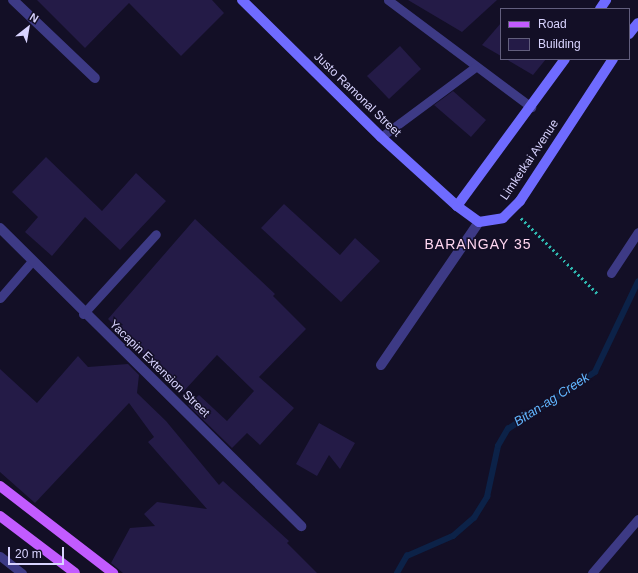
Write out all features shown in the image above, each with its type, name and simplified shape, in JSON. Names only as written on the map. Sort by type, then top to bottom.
[{"type":"main road","points":[[0,486],[113,573]]},
{"type":"main road","points":[[0,516],[75,573]]},
{"type":"street","points":[[13,0],[95,78]]},
{"type":"street","name":"Justo Ramonal Street","points":[[242,0],[382,137],[457,206]]},
{"type":"street","points":[[630,33],[638,23]]},
{"type":"street","points":[[381,365],[479,222],[457,206],[564,60]]},
{"type":"street","name":"Limketkai Avenue","points":[[479,222],[496,222],[512,209],[612,60]]},
{"type":"street","name":"Yacapin Extension Street","points":[[0,228],[84,314],[301,526]]},
{"type":"lane","points":[[388,0],[474,68],[531,107]]},
{"type":"lane","points":[[382,137],[474,68]]},
{"type":"lane","points":[[612,272],[638,232]]},
{"type":"lane","points":[[84,314],[156,234]]},
{"type":"lane","points":[[0,298],[32,261]]},
{"type":"lane","points":[[592,573],[638,519]]},
{"type":"lane","points":[[0,556],[22,573]]},
{"type":"path","points":[[512,209],[597,292]]},
{"type":"building","points":[[37,0],[212,0],[224,13],[181,56],[129,3],[85,48]]},
{"type":"building","points":[[408,0],[497,0],[462,32]]},
{"type":"building","points":[[500,24],[500,55],[482,45]]},
{"type":"building","points":[[400,46],[421,69],[389,99],[367,76]]},
{"type":"building","points":[[508,60],[545,60],[533,75]]},
{"type":"building","points":[[453,91],[486,120],[471,137],[434,105]]},
{"type":"building","points":[[46,157],[102,211],[136,173],[166,201],[120,250],[85,217],[52,256],[25,232],[38,217],[12,192]]},
{"type":"building","points":[[284,204],[340,255],[355,238],[380,261],[341,302],[261,228]]},
{"type":"building","points":[[195,219],[275,294],[273,296],[306,329],[259,377],[294,408],[260,445],[247,433],[232,448],[188,405],[199,395],[227,421],[254,391],[217,355],[183,392],[108,319]]},
{"type":"building","points":[[78,356],[88,367],[128,364],[139,375],[137,393],[166,421],[219,485],[223,481],[289,541],[287,543],[317,573],[123,573],[111,563],[130,528],[155,526],[144,514],[157,502],[207,509],[148,442],[154,437],[129,403],[35,503],[0,472],[0,369],[37,403]]},
{"type":"building","points":[[319,423],[355,443],[340,469],[329,455],[317,476],[296,464]]},
{"type":"waterway","name":"Bitan-ag Creek","points":[[397,573],[407,556],[453,536],[474,518],[487,497],[498,446],[508,429],[595,372],[638,282]]},
{"type":"district","name":"BARANGAY 35","points":[[478,244]]}]
